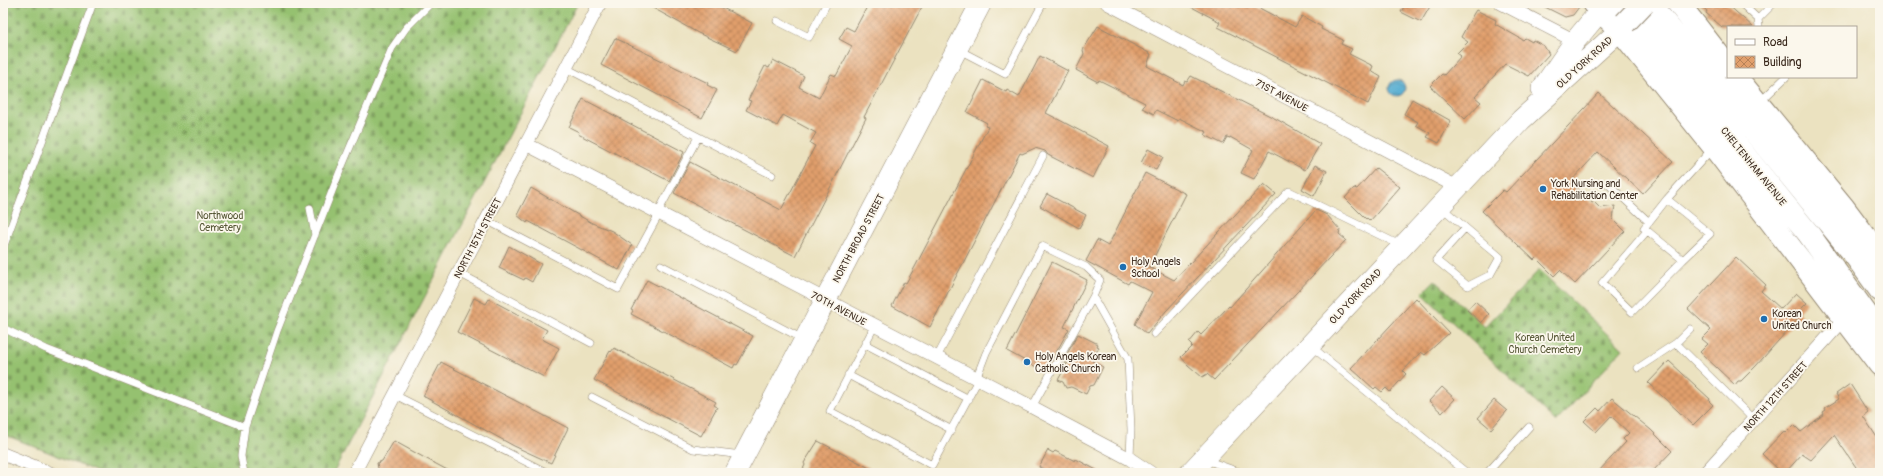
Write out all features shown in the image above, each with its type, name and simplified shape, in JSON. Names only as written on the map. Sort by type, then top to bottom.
[{"type":"highway","name":"OLD YORK ROAD","points":[[1622,19],[1644,3]]},
{"type":"highway","points":[[1649,3],[1854,254],[1880,290]]},
{"type":"highway","points":[[1678,3],[1727,66]]},
{"type":"highway","points":[[1601,6],[1622,19],[1714,147],[1880,365]]},
{"type":"highway","name":"CHELTENHAM AVENUE","points":[[1622,19],[1808,233],[1880,333]]},
{"type":"highway","points":[[1737,78],[1844,208],[1880,256]]},
{"type":"main road","name":"NORTH BROAD STREET","points":[[739,464],[981,3]]},
{"type":"main road","name":"OLD YORK ROAD","points":[[1522,120],[1575,41],[1601,6]]},
{"type":"main road","name":"OLD YORK ROAD","points":[[1197,466],[1457,187],[1622,19]]},
{"type":"street","name":"NORTH 15TH STREET","points":[[354,473],[600,3]]},
{"type":"street","name":"71ST AVENUE","points":[[1107,3],[1457,187]]},
{"type":"street","points":[[1500,3],[1575,41]]},
{"type":"street","name":"70TH AVENUE","points":[[526,144],[874,327],[1130,459],[1151,473]]},
{"type":"street","name":"NORTH 12TH STREET","points":[[1705,473],[1845,318]]},
{"type":"street","points":[[3,454],[50,473]]},
{"type":"lane","points":[[3,248],[93,3]]},
{"type":"lane","points":[[244,473],[241,456],[245,427],[277,331],[392,48],[406,28],[431,3]]},
{"type":"lane","points":[[777,21],[809,37],[827,3]]},
{"type":"lane","points":[[957,49],[1005,74],[1043,3]]},
{"type":"lane","points":[[1741,3],[1759,23],[1771,6],[1767,3]]},
{"type":"lane","points":[[566,68],[772,175]]},
{"type":"lane","points":[[1758,104],[1785,78]]},
{"type":"lane","points":[[486,220],[618,289],[698,136]]},
{"type":"lane","points":[[1683,260],[1644,228],[1667,199],[1714,147]]},
{"type":"lane","points":[[936,359],[1043,156]]},
{"type":"lane","points":[[1608,184],[1649,222]]},
{"type":"lane","points":[[1154,334],[1289,191],[1402,246]]},
{"type":"lane","points":[[1647,231],[1602,283],[1632,312],[1710,234],[1667,199]]},
{"type":"lane","points":[[1440,206],[1464,229],[1500,258],[1490,274],[1468,286],[1436,260],[1464,229]]},
{"type":"lane","points":[[310,208],[315,236]]},
{"type":"lane","points":[[874,327],[830,411],[932,465],[969,399],[986,353],[1042,246],[1086,267],[1100,280],[1093,297],[1032,408]]},
{"type":"lane","points":[[661,265],[804,340]]},
{"type":"lane","points":[[459,273],[591,343]]},
{"type":"lane","points":[[1093,297],[1128,359],[1132,430],[1130,459]]},
{"type":"lane","points":[[3,328],[46,349],[245,427]]},
{"type":"lane","points":[[1638,368],[1676,343],[1690,329]]},
{"type":"lane","points":[[1676,343],[1754,420]]},
{"type":"lane","points":[[865,344],[969,399]]},
{"type":"lane","points":[[1310,345],[1467,473]]},
{"type":"lane","points":[[848,375],[952,430]]},
{"type":"lane","points":[[395,395],[548,473]]},
{"type":"lane","points":[[592,396],[693,449],[739,464]]},
{"type":"lane","points":[[1487,473],[1529,427]]},
{"type":"lane","points":[[1197,466],[1242,473]]},
{"type":"green space","name":"Northwood Cemetery","points":[[3,3],[578,3],[333,473],[100,473],[3,434]]},
{"type":"green space","name":"Korean United Church Cemetery","points":[[1539,270],[1623,349],[1556,422],[1422,293],[1435,280],[1485,327]]},
{"type":"water","points":[[1394,80],[1400,80],[1405,85],[1403,94],[1400,96],[1394,96],[1389,91],[1389,85]]},
{"type":"building","points":[[644,3],[713,3],[752,23],[737,51],[698,33]]},
{"type":"building","points":[[869,3],[924,3],[864,117],[866,118],[795,256],[674,193],[690,162],[781,210],[815,146],[810,143],[816,133],[783,115],[777,126],[746,110],[751,101],[748,100],[765,66],[769,68],[773,60],[804,76],[799,87],[819,98],[831,74],[836,76],[852,46],[839,39],[846,27],[854,31]]},
{"type":"building","points":[[1184,3],[1250,3],[1295,27],[1302,16],[1322,27],[1321,29],[1343,40],[1341,44],[1352,49],[1349,54],[1373,66],[1371,71],[1381,77],[1368,104],[1218,27],[1220,22]]},
{"type":"building","points":[[1406,3],[1432,3],[1421,22],[1401,12]]},
{"type":"building","points":[[1537,3],[1582,3],[1573,15],[1565,17]]},
{"type":"building","points":[[1698,3],[1726,3],[1752,26],[1722,27],[1706,13],[1707,11]]},
{"type":"building","points":[[1476,10],[1496,20],[1495,24],[1523,40],[1525,38],[1532,42],[1533,40],[1544,46],[1549,54],[1529,76],[1505,64],[1475,97],[1481,102],[1465,119],[1430,86],[1442,74],[1444,75],[1461,56],[1457,53],[1468,42],[1461,37]]},
{"type":"building","points":[[1098,26],[1151,54],[1147,66],[1183,85],[1191,76],[1278,120],[1320,144],[1305,170],[1269,151],[1254,179],[1241,173],[1253,150],[1230,137],[1227,137],[1223,144],[1205,135],[1207,132],[1179,118],[1178,121],[1156,110],[1154,114],[1142,108],[1145,103],[1099,80],[1098,82],[1076,70],[1084,54],[1083,50]]},
{"type":"building","points":[[615,38],[708,83],[707,85],[717,90],[702,118],[601,65]]},
{"type":"building","points":[[1040,56],[1068,71],[1046,113],[1109,146],[1093,178],[1048,155],[1045,151],[1035,148],[1022,154],[1020,153],[930,327],[892,306],[904,282],[906,283],[915,267],[988,127],[985,126],[987,123],[967,112],[983,80],[1006,92],[1007,90],[1019,97]]},
{"type":"building","name":"York Nursing and Rehabilitation Center","points":[[1599,93],[1673,162],[1643,194],[1598,152],[1570,182],[1592,203],[1594,202],[1600,208],[1615,206],[1613,219],[1625,231],[1575,284],[1560,270],[1554,276],[1536,258],[1534,260],[1482,211],[1503,190],[1506,192]]},
{"type":"building","points":[[583,99],[684,152],[669,181],[578,134],[579,132],[569,127]]},
{"type":"building","points":[[1412,99],[1451,121],[1439,143],[1427,137],[1430,133],[1416,125],[1418,122],[1404,114]]},
{"type":"building","points":[[1148,149],[1163,157],[1156,170],[1141,163]]},
{"type":"building","points":[[1315,165],[1327,171],[1314,196],[1302,189]]},
{"type":"building","points":[[1376,168],[1400,187],[1370,221],[1367,218],[1366,219],[1345,198],[1354,188],[1357,189]]},
{"type":"building","points":[[1145,173],[1186,194],[1149,267],[1174,280],[1264,184],[1276,194],[1166,311],[1147,334],[1135,324],[1152,292],[1130,281],[1128,284],[1086,261],[1097,240],[1108,246]]},
{"type":"building","points":[[531,188],[592,223],[612,231],[632,245],[619,270],[528,221],[527,223],[517,215]]},
{"type":"building","points":[[1047,194],[1086,215],[1079,228],[1040,206]]},
{"type":"building","points":[[1316,210],[1327,215],[1340,230],[1339,234],[1346,240],[1214,380],[1207,374],[1202,377],[1181,357],[1192,346],[1189,343],[1198,332],[1201,335],[1229,306],[1230,307]]},
{"type":"building","points":[[509,246],[541,264],[532,282],[525,278],[524,280],[499,268]]},
{"type":"building","name":"Korean United Church","points":[[1736,257],[1766,285],[1761,291],[1781,309],[1796,293],[1807,303],[1798,312],[1801,315],[1756,366],[1735,385],[1700,352],[1708,344],[1702,339],[1711,330],[1688,309]]},
{"type":"building","points":[[1052,262],[1087,280],[1064,327],[1069,329],[1047,369],[1039,372],[1038,368],[1007,351]]},
{"type":"building","points":[[647,280],[753,336],[737,365],[735,364],[733,368],[631,314],[633,311],[631,310]]},
{"type":"building","points":[[474,298],[486,304],[489,299],[547,330],[542,339],[559,348],[544,377],[457,332]]},
{"type":"building","points":[[1416,298],[1449,333],[1425,355],[1421,352],[1403,371],[1406,374],[1390,392],[1386,388],[1382,392],[1376,387],[1374,389],[1351,368]]},
{"type":"building","points":[[1475,301],[1489,314],[1481,323],[1467,310]]},
{"type":"building","points":[[1078,334],[1098,344],[1097,346],[1099,347],[1092,361],[1103,367],[1094,385],[1090,386],[1086,394],[1071,387],[1066,388],[1063,382],[1058,380],[1068,362],[1061,365]]},
{"type":"building","points":[[614,348],[716,402],[714,405],[717,407],[701,436],[594,380],[610,351],[611,352]]},
{"type":"building","points":[[1669,361],[1710,399],[1709,401],[1713,405],[1693,425],[1648,383]]},
{"type":"building","points":[[441,362],[568,428],[551,463],[514,446],[423,396]]},
{"type":"building","points":[[1850,384],[1868,412],[1863,416],[1880,442],[1880,473],[1860,473],[1834,435],[1811,460],[1802,454],[1785,473],[1782,473],[1762,454],[1784,431],[1786,433],[1794,425],[1801,432],[1824,414],[1823,412],[1826,410],[1825,408],[1839,399],[1836,394]]},
{"type":"building","points":[[1442,387],[1455,399],[1442,413],[1429,401]]},
{"type":"building","points":[[1612,398],[1651,430],[1672,451],[1651,473],[1597,473],[1626,442],[1623,439],[1629,433],[1611,416],[1596,432],[1584,421],[1597,408],[1600,411]]},
{"type":"building","points":[[1494,400],[1507,411],[1491,429],[1478,418]]},
{"type":"building","points":[[394,441],[453,473],[379,473],[377,463],[382,461]]},
{"type":"building","points":[[818,441],[879,473],[801,473],[805,465],[804,463]]},
{"type":"building","points":[[1048,450],[1053,453],[1055,451],[1075,461],[1076,459],[1102,473],[1051,473],[1039,467]]},
{"type":"place","name":"York Nursing and Rehabilitation Center","points":[[1543,189]]},
{"type":"place","name":"Holy Angels School","points":[[1123,267]]},
{"type":"place","name":"Korean United Church","points":[[1764,319]]},
{"type":"place","name":"Holy Angels Korean Catholic Church","points":[[1027,362]]}]
